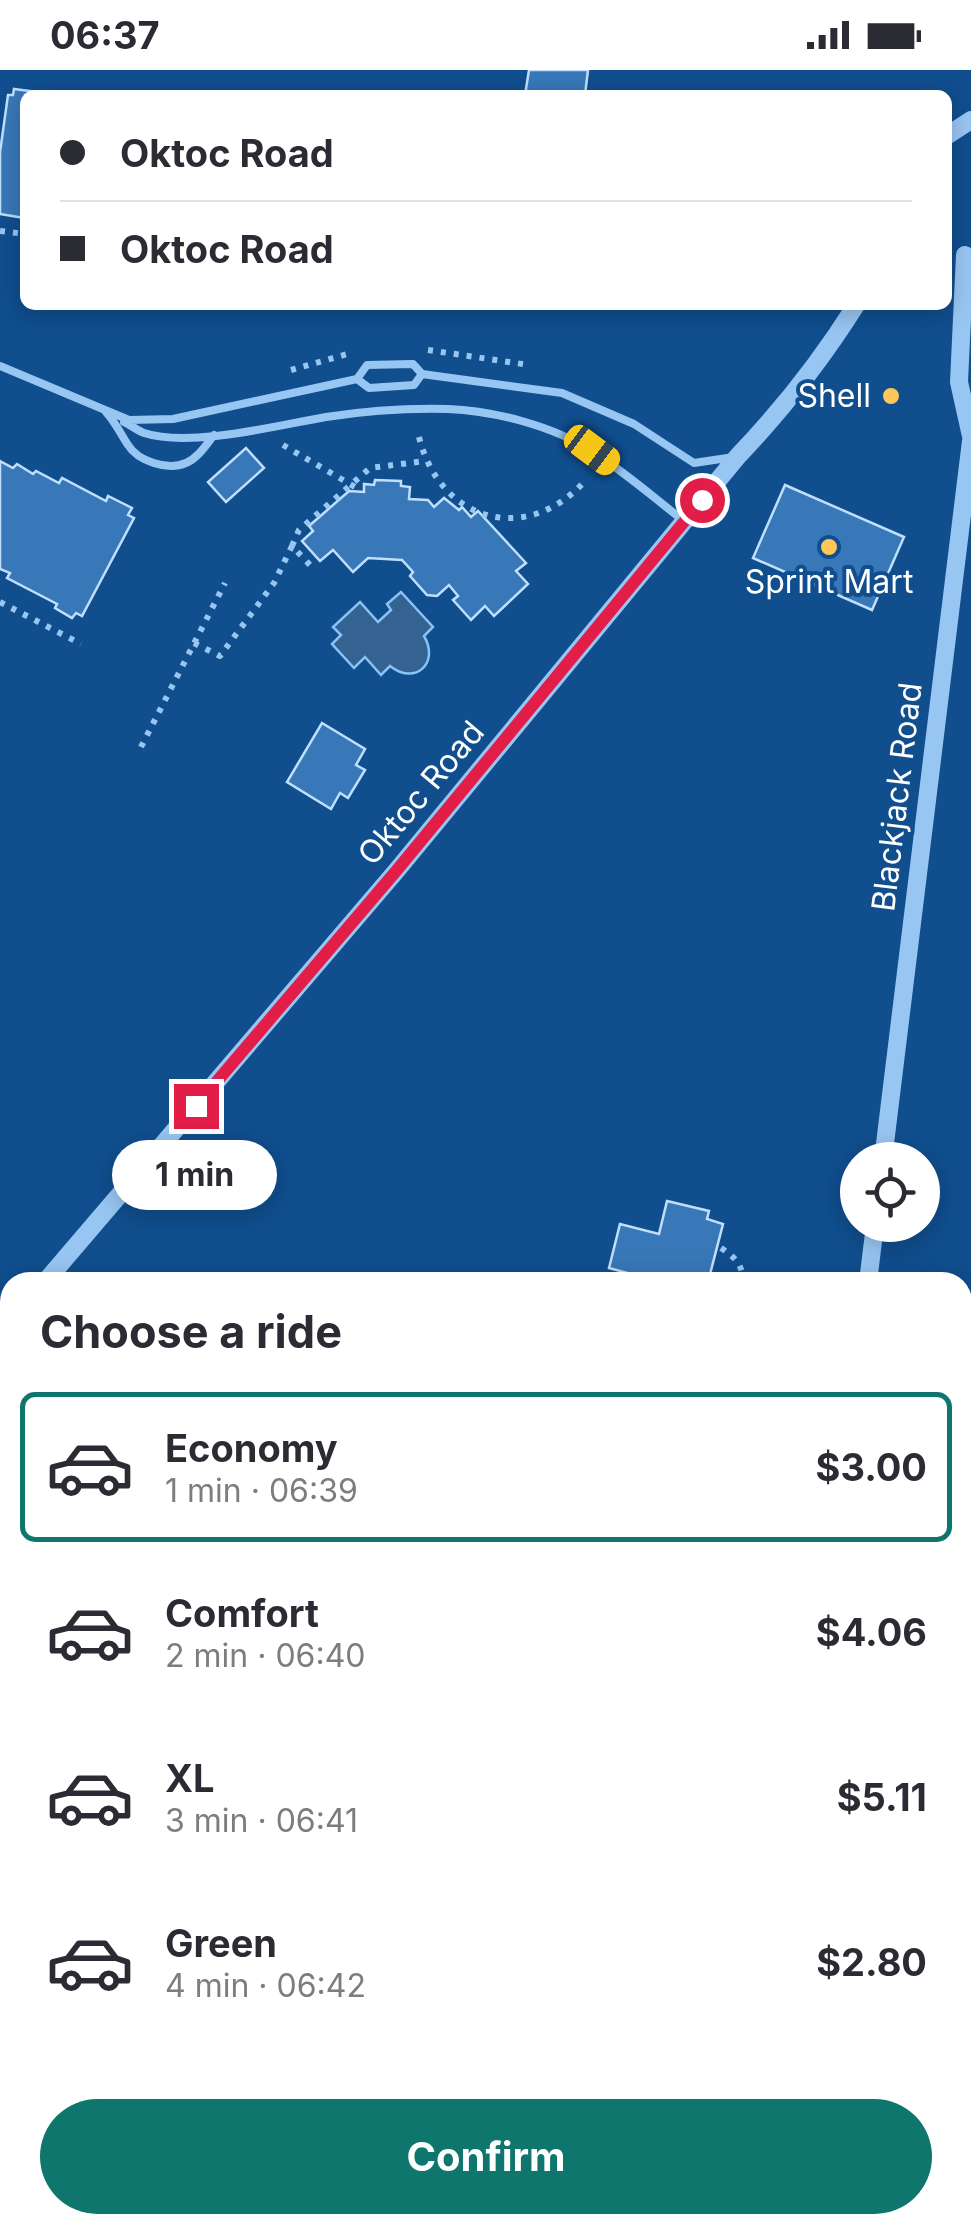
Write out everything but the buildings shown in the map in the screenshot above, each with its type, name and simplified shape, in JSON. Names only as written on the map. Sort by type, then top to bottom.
[{"type":"street","name":"Blackjack Road","points":[[884,1142],[971,439],[959,382],[957,251]]},
{"type":"street","name":"Oktoc Road","points":[[54,1272],[409,855],[764,429],[853,310]]},
{"type":"street","name":"Oktoc Road","points":[[836,337],[867,310]]},
{"type":"street","points":[[869,1272],[873,1242]]},
{"type":"street","points":[[310,2234],[328,2234]]},
{"type":"lane","points":[[0,366],[129,420],[173,419],[357,379],[367,366],[413,364],[422,374],[562,393],[634,424],[694,463],[738,456]]},
{"type":"lane","points":[[357,379],[368,388],[414,385],[422,374]]},
{"type":"lane","points":[[90,403],[145,433],[214,435],[407,410],[450,409],[507,418],[554,432],[592,450],[684,522]]},
{"type":"lane","points":[[104,411],[118,424],[129,447],[141,458],[158,464],[186,463],[214,435]]},
{"type":"path","points":[[419,437],[425,461],[438,484],[455,500],[480,513],[506,518],[532,516],[571,497],[585,481]]},
{"type":"path","points":[[280,443],[353,484]]},
{"type":"path","points":[[194,644],[220,656],[274,583],[299,530],[370,468],[425,461]]},
{"type":"path","points":[[292,546],[310,565]]},
{"type":"path","points":[[141,747],[225,583]]},
{"type":"path","points":[[0,602],[82,644]]},
{"type":"path","points":[[721,1248],[735,1257],[742,1272]]},
{"type":"water","points":[[401,592],[433,627],[424,636],[427,663],[408,674],[390,666],[381,675],[365,657],[354,668],[332,644],[341,635],[333,627],[360,602],[378,622],[391,610],[387,604]]},
{"type":"place","name":"Shell","points":[[891,396]]},
{"type":"place","name":"Sprint Mart","points":[[829,547]]},
{"type":"route","points":[[196,1106],[397,870],[702,500]]}]
